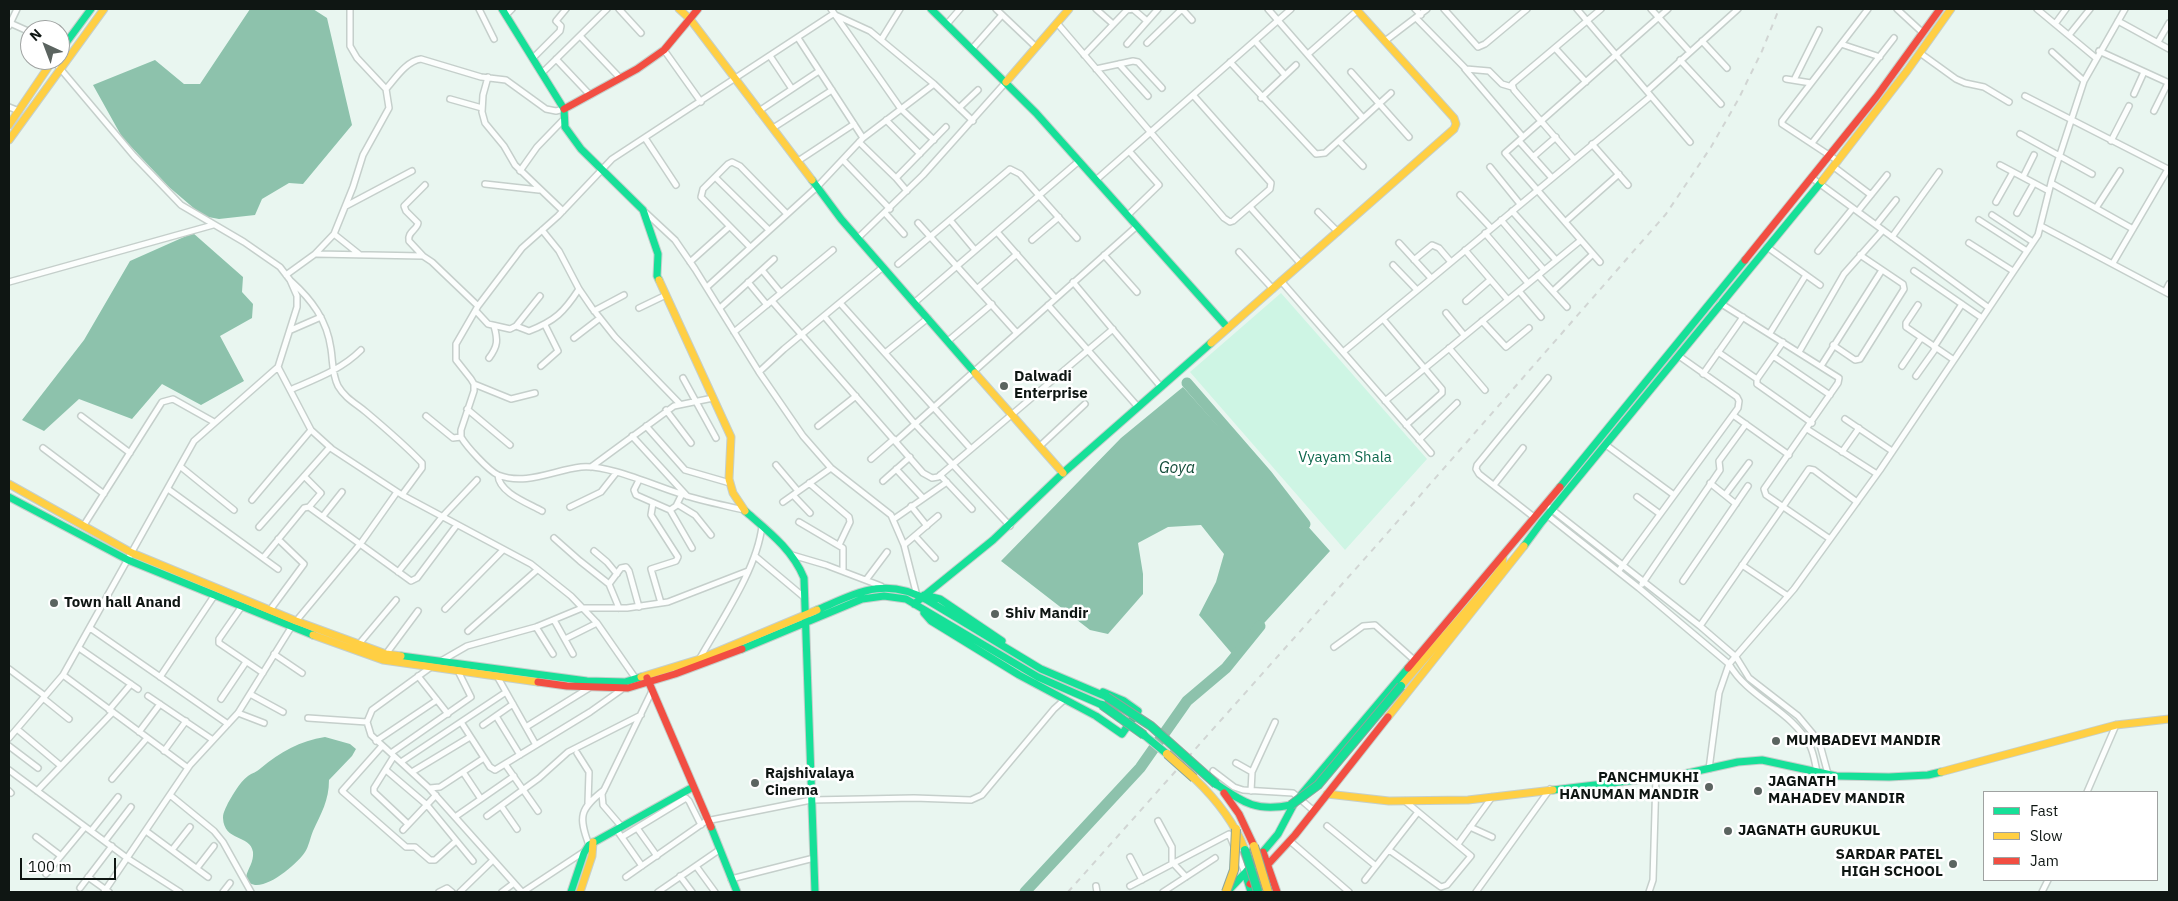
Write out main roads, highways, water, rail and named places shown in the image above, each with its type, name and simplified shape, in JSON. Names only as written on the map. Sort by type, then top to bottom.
[{"type":"main road","points":[[70,36],[91,9]]},
{"type":"main road","points":[[9,140],[104,9]]},
{"type":"main road","points":[[679,9],[690,19],[858,238],[1063,473]]},
{"type":"main road","points":[[564,109],[620,78],[664,50],[698,9]]},
{"type":"main road","points":[[931,9],[1006,82],[1228,328]]},
{"type":"main road","points":[[1006,82],[1069,9]]},
{"type":"main road","points":[[917,605],[919,594],[966,563],[1010,526],[1063,473],[1454,130],[1456,124],[1454,118],[1358,9]]},
{"type":"main road","points":[[1243,892],[1250,889],[1290,841],[1513,564],[1550,513],[1679,356],[1717,302],[1885,85],[1940,9]]},
{"type":"main road","points":[[1227,892],[1278,834],[1299,796],[1413,659],[1820,184],[1892,92],[1951,9]]},
{"type":"main road","points":[[504,12],[564,109],[566,127],[581,149],[643,210],[654,235],[658,254],[657,276],[731,437],[730,483],[733,494],[744,510],[797,561],[804,578],[815,892]]},
{"type":"main road","points":[[9,125],[46,70]]},
{"type":"main road","points":[[1885,85],[1892,92]]},
{"type":"main road","points":[[9,484],[84,525],[130,557],[270,610],[340,646],[383,660],[589,688],[624,688],[806,624],[862,599],[898,596],[917,605],[1038,677],[1102,706],[1144,734],[1194,778],[1214,798],[1232,821],[1244,847],[1258,892]]},
{"type":"main road","points":[[9,497],[214,596],[386,654],[439,663],[588,681],[625,682],[647,679]]},
{"type":"main road","points":[[1216,784],[1247,805],[1258,809],[1281,807],[1297,802],[1318,785],[1486,588],[1502,567],[1503,555]]},
{"type":"main road","points":[[698,662],[859,592],[881,586],[906,589],[940,599],[1010,646],[1043,665],[1124,701],[1138,710],[1122,734],[1096,716],[1061,698],[931,621],[917,605]]},
{"type":"main road","points":[[919,594],[1041,669],[1107,697],[1151,726],[1216,784],[1230,799],[1251,838],[1268,892]]},
{"type":"main road","points":[[647,679],[693,787],[704,823],[719,850],[737,892]]},
{"type":"main road","points":[[1327,794],[1389,801],[1468,800],[1656,777],[1762,760],[1836,776],[1889,778],[1928,774],[2116,725],[2169,719]]},
{"type":"main road","points":[[571,892],[589,846],[693,787]]},
{"type":"main road","points":[[1227,892],[1231,884],[1237,853],[1236,830]]},
{"type":"main road","points":[[580,892],[592,856],[589,846]]},
{"type":"main road","points":[[1263,852],[1277,892]]},
{"type":"main road","points":[[1245,873],[1250,889]]},
{"type":"water","points":[[250,9],[313,9],[327,18],[352,125],[303,184],[289,183],[262,199],[255,215],[219,219],[203,216],[169,187],[122,137],[93,85],[155,60],[184,84],[200,84]]},
{"type":"water","points":[[193,233],[243,277],[242,292],[253,304],[252,318],[220,336],[244,381],[201,405],[162,384],[132,419],[79,399],[44,431],[22,420],[84,340],[130,261]]},
{"type":"water","name":"Goya","points":[[1183,387],[1330,551],[1234,656],[1199,615],[1216,582],[1224,554],[1201,525],[1168,527],[1138,543],[1143,574],[1143,594],[1108,634],[1090,630],[1001,561],[1121,438]]},
{"type":"water","points":[[325,737],[350,744],[356,749],[352,756],[329,780],[326,801],[306,850],[294,865],[276,878],[257,885],[251,883],[246,877],[252,862],[253,852],[247,842],[232,835],[224,826],[223,816],[228,803],[245,779],[276,757],[299,744]]},
{"type":"waterway","points":[[1187,383],[1267,475],[1305,524]]},
{"type":"waterway","points":[[1025,892],[1140,768],[1187,701],[1226,668],[1260,626]]},
{"type":"railway","points":[[1068,892],[1376,546],[1666,214],[1711,147],[1738,100],[1762,51],[1779,9]]},
{"type":"place","name":"Dalwadi Enterprise","points":[[1004,386]]},
{"type":"place","name":"Town hall Anand","points":[[54,603]]},
{"type":"place","name":"Shiv Mandir","points":[[995,614]]},
{"type":"place","name":"MUMBADEVI MANDIR","points":[[1776,741]]},
{"type":"place","name":"Rajshivalaya Cinema","points":[[755,783]]},
{"type":"place","name":"PANCHMUKHI HANUMAN MANDIR","points":[[1709,787]]},
{"type":"place","name":"JAGNATH MAHADEV MANDIR","points":[[1758,791]]},
{"type":"place","name":"JAGNATH GURUKUL","points":[[1728,831]]},
{"type":"place","name":"SARDAR PATEL HIGH SCHOOL","points":[[1953,864]]},
{"type":"park label","name":"Vyayam Shala","points":[[1345,458]]}]
